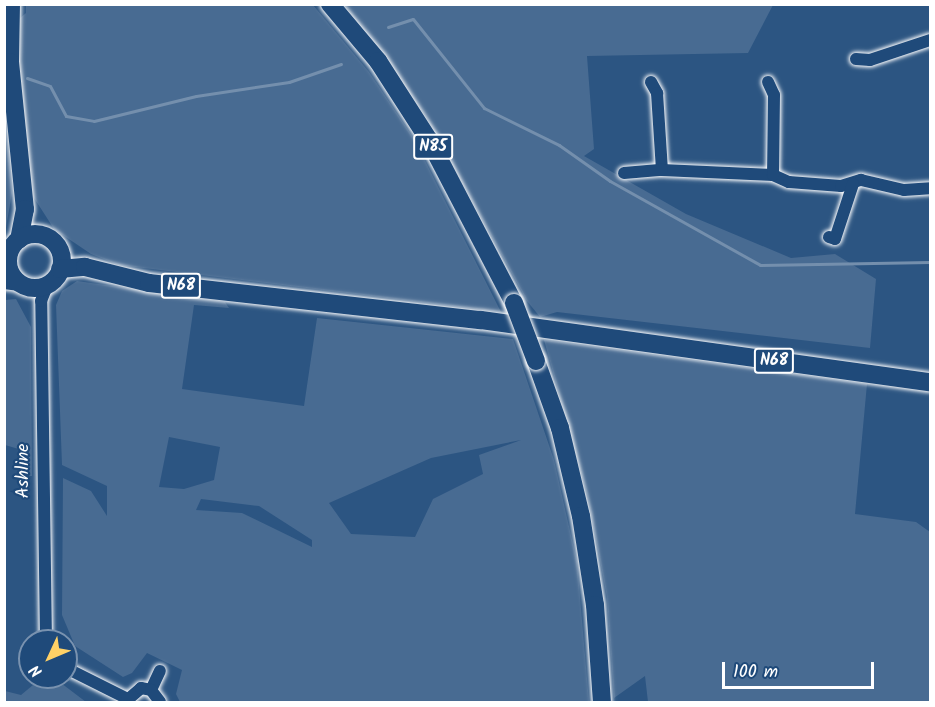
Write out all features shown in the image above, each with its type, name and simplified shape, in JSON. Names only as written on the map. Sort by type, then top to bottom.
[{"type":"main road","points":[[11,4],[10,62],[24,209],[19,239],[27,280]]},
{"type":"main road","name":"N85","points":[[330,4],[378,61],[429,140],[514,303],[560,428],[581,516],[595,605],[602,702]]},
{"type":"main road","name":"N68","points":[[24,209],[31,223],[52,241],[100,271],[149,283],[475,320],[930,382]]},
{"type":"main road","points":[[19,239],[33,234],[52,241],[27,280]]},
{"type":"main road","name":"N68","points":[[27,280],[100,271]]},
{"type":"street","points":[[856,58],[870,60],[930,40]]},
{"type":"street","points":[[651,82],[657,93],[662,170]]},
{"type":"street","points":[[768,82],[774,95],[773,175]]},
{"type":"street","points":[[624,173],[662,170],[773,175],[789,182],[853,184],[861,180],[904,190],[930,188]]},
{"type":"street","points":[[829,237],[835,238],[853,184]]},
{"type":"street","name":"Ashline","points":[[27,280],[45,629]]},
{"type":"street","points":[[151,690],[160,671]]},
{"type":"street","points":[[78,675],[125,700],[138,689],[151,690],[160,702]]},
{"type":"shaded area","points":[[26,4],[313,5],[369,72],[414,139],[501,312],[119,265],[91,254],[54,229],[29,190],[19,86],[19,19],[26,13]]},
{"type":"shaded area","points":[[345,5],[773,5],[748,53],[587,56],[594,149],[584,156],[686,214],[791,258],[835,254],[876,279],[870,348],[557,312],[540,317],[527,301],[426,116]]},
{"type":"shaded area","points":[[4,105],[12,193],[5,233],[4,233]]},
{"type":"shaded area","points":[[77,281],[225,302],[229,308],[194,305],[182,389],[304,406],[317,318],[513,339],[554,460],[577,562],[589,702],[180,702],[176,694],[182,670],[147,653],[132,673],[123,677],[78,648],[78,629],[68,629],[62,615],[63,478],[91,491],[107,516],[107,486],[62,465],[56,305],[62,291]],"holes":[[[169,437],[220,447],[214,480],[184,489],[159,487]],[[521,440],[479,455],[483,474],[433,499],[415,537],[351,534],[329,503],[431,458]],[[201,499],[259,506],[312,540],[312,547],[242,513],[196,510]]]},
{"type":"shaded area","points":[[16,299],[31,327],[32,476],[24,476],[22,450],[5,445],[5,300]]},
{"type":"shaded area","points":[[544,340],[867,384],[855,514],[916,522],[930,532],[930,702],[648,702],[645,676],[614,698],[607,597],[588,497]]},
{"type":"shaded area","points":[[28,689],[69,689],[86,702],[5,702],[5,691],[21,695]]},
{"type":"waterway","points":[[388,27],[413,19],[484,108],[559,145],[610,181],[760,265],[930,262]]},
{"type":"waterway","points":[[27,78],[50,86],[66,116],[94,121],[196,96],[289,82],[341,64]]}]
